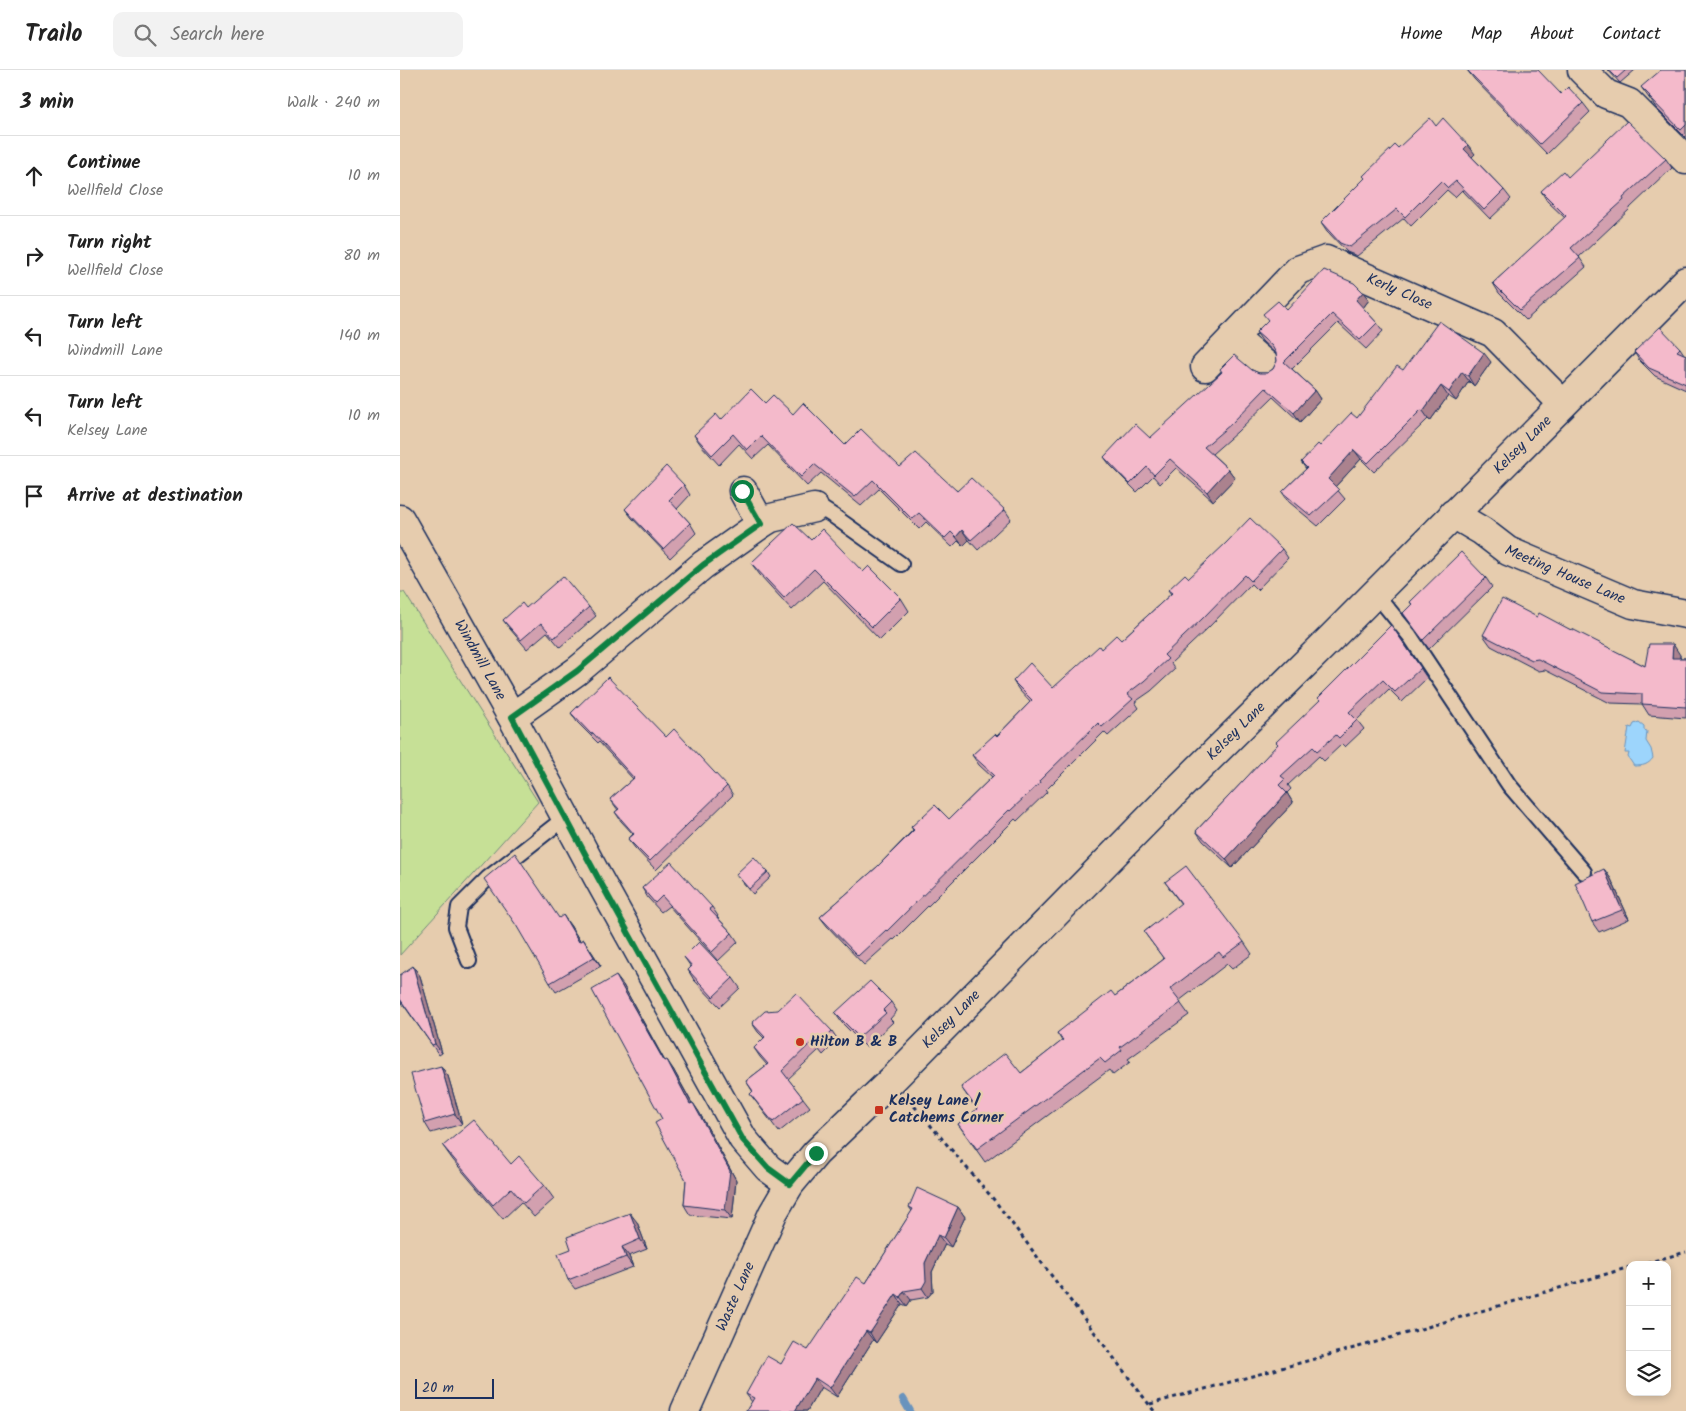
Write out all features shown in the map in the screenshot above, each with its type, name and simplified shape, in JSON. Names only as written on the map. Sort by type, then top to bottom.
[{"type":"street","points":[[1582,70],[1606,94],[1629,103],[1686,160]]},
{"type":"street","name":"Kerly Close","points":[[1205,367],[1298,270],[1326,260],[1493,333],[1563,404]]},
{"type":"street","name":"Kelsey Lane","points":[[790,1184],[816,1153],[892,1080],[1180,788],[1686,281]]},
{"type":"street","points":[[1234,337],[1268,367]]},
{"type":"street","points":[[742,491],[761,524]]},
{"type":"street","points":[[512,717],[577,671],[703,565],[761,524],[771,518],[814,508]]},
{"type":"street","name":"Meeting House Lane","points":[[1453,514],[1482,531],[1508,551],[1633,604],[1686,614]]},
{"type":"street","name":"Windmill Lane","points":[[400,520],[412,565],[512,717],[743,1140],[768,1168],[790,1184]]},
{"type":"street","name":"Waste Lane","points":[[685,1411],[773,1213],[790,1184]]},
{"type":"lane","points":[[814,508],[824,510],[901,564]]},
{"type":"lane","points":[[1375,593],[1410,636],[1509,785],[1584,872]]},
{"type":"lane","points":[[469,961],[456,927],[460,907],[488,878],[566,817]]},
{"type":"path","points":[[892,1080],[995,1201],[1154,1411]]},
{"type":"path","points":[[1653,1261],[1686,1252]]},
{"type":"path","points":[[1150,1404],[1380,1341],[1626,1269]]},
{"type":"green space","points":[[400,592],[404,592],[538,802],[400,955]]},
{"type":"water","points":[[1639,722],[1644,726],[1644,730],[1647,731],[1646,741],[1651,749],[1653,758],[1645,765],[1634,766],[1628,757],[1629,753],[1625,753],[1629,727],[1632,728],[1634,724]]},
{"type":"building","points":[[1467,70],[1538,70],[1561,94],[1568,87],[1583,103],[1540,144]]},
{"type":"building","points":[[1609,70],[1626,70],[1617,78]]},
{"type":"building","points":[[1661,70],[1686,70],[1686,125],[1681,130],[1641,87]]},
{"type":"building","points":[[1430,118],[1436,126],[1443,118],[1468,145],[1464,149],[1504,190],[1484,210],[1456,181],[1448,188],[1441,181],[1405,217],[1397,209],[1350,247],[1340,243],[1321,222],[1365,178],[1363,176],[1395,145],[1398,148]]},
{"type":"building","points":[[1627,121],[1666,159],[1571,248],[1580,258],[1520,310],[1493,283],[1566,216],[1541,191],[1563,171],[1568,177]]},
{"type":"building","points":[[1324,270],[1354,283],[1363,292],[1356,300],[1377,323],[1360,340],[1332,314],[1284,362],[1315,390],[1294,413],[1266,388],[1231,424],[1204,447],[1228,469],[1207,492],[1170,459],[1154,475],[1147,467],[1130,484],[1104,457],[1135,424],[1150,438],[1222,372],[1220,369],[1234,355],[1252,370],[1259,373],[1267,373],[1273,369],[1277,361],[1276,353],[1272,346],[1256,332],[1268,320],[1263,314],[1278,301],[1287,310]]},
{"type":"building","points":[[1439,321],[1484,353],[1468,376],[1462,372],[1449,392],[1441,386],[1423,411],[1421,410],[1368,463],[1354,450],[1328,479],[1339,490],[1311,516],[1282,492],[1307,468],[1301,462],[1318,444],[1320,446],[1351,413],[1357,418],[1397,366],[1403,370]]},
{"type":"building","points":[[1660,327],[1680,348],[1677,351],[1686,355],[1686,384],[1649,368],[1634,352]]},
{"type":"building","points":[[751,389],[765,403],[773,395],[793,414],[803,403],[845,445],[861,429],[900,467],[916,453],[957,491],[971,478],[1005,510],[971,540],[962,530],[956,537],[951,532],[945,538],[919,513],[912,519],[873,480],[855,497],[814,464],[801,477],[761,436],[747,450],[733,434],[712,455],[694,435],[716,414],[721,420]]},
{"type":"building","points":[[666,466],[684,485],[669,500],[690,523],[663,549],[625,509]]},
{"type":"building","points":[[1250,518],[1282,549],[1251,581],[1245,575],[1164,655],[1168,659],[1127,694],[1133,699],[1102,727],[1098,723],[1039,781],[1040,783],[1009,810],[887,931],[858,956],[820,917],[877,867],[914,830],[911,827],[935,805],[949,819],[994,775],[972,755],[995,734],[997,736],[1032,700],[1013,681],[1030,663],[1053,688],[1099,646],[1101,649],[1116,635],[1121,640],[1172,593],[1168,590],[1185,574],[1189,578]]},
{"type":"building","points":[[793,523],[811,540],[822,529],[863,572],[869,566],[901,598],[872,627],[814,569],[784,598],[751,563]]},
{"type":"building","points":[[1461,552],[1486,578],[1423,640],[1403,613],[1412,604],[1410,602]]},
{"type":"building","points":[[563,576],[589,607],[554,638],[541,623],[521,640],[503,620],[522,603],[526,608]]},
{"type":"building","points":[[1502,599],[1537,617],[1539,613],[1645,666],[1649,644],[1673,644],[1672,658],[1686,658],[1686,707],[1642,704],[1642,694],[1602,692],[1538,659],[1532,660],[1483,635]]},
{"type":"building","points":[[1391,625],[1421,668],[1395,692],[1383,680],[1349,712],[1357,720],[1339,738],[1336,735],[1317,751],[1313,747],[1281,776],[1285,779],[1279,785],[1287,793],[1226,859],[1196,831],[1278,744],[1276,742],[1320,700],[1318,698]]},
{"type":"building","points":[[608,677],[666,737],[674,729],[727,786],[650,861],[628,839],[634,834],[615,812],[619,809],[610,799],[634,778],[593,733],[591,734],[571,713]]},
{"type":"building","points":[[515,853],[559,918],[563,915],[579,942],[583,939],[594,957],[550,983],[516,925],[484,879]]},
{"type":"building","points":[[754,857],[768,872],[749,889],[736,874]]},
{"type":"building","points":[[671,862],[712,907],[709,909],[732,933],[712,952],[662,896],[655,903],[642,888]]},
{"type":"building","points":[[1186,866],[1244,942],[1223,957],[1219,952],[1170,989],[1181,1003],[1120,1047],[1122,1050],[1105,1063],[1100,1058],[977,1149],[958,1124],[977,1109],[961,1087],[1005,1053],[1021,1073],[1063,1040],[1057,1033],[1111,991],[1115,996],[1164,959],[1144,932],[1181,903],[1165,882]]},
{"type":"building","points":[[1604,869],[1622,910],[1592,922],[1575,883]]},
{"type":"building","points":[[699,942],[733,978],[713,997],[688,970],[692,966],[684,957]]},
{"type":"building","points":[[413,966],[435,1044],[432,1045],[400,999],[400,975]]},
{"type":"building","points":[[616,976],[664,1061],[667,1060],[690,1104],[693,1103],[730,1171],[725,1210],[684,1205],[686,1180],[655,1123],[662,1119],[592,990]]},
{"type":"building","points":[[870,981],[891,1002],[883,1010],[886,1013],[859,1037],[835,1013]]},
{"type":"building","points":[[796,993],[832,1031],[817,1045],[813,1041],[782,1071],[803,1098],[773,1122],[750,1094],[753,1091],[746,1081],[768,1064],[754,1048],[765,1037],[752,1023],[765,1011],[778,1010]]},
{"type":"building","points":[[441,1066],[455,1114],[425,1123],[411,1074]]},
{"type":"building","points":[[474,1120],[511,1164],[519,1156],[544,1185],[524,1203],[511,1188],[493,1205],[443,1146]]},
{"type":"building","points":[[917,1188],[958,1207],[944,1238],[938,1235],[925,1263],[926,1281],[922,1288],[904,1291],[900,1297],[896,1294],[870,1333],[866,1331],[830,1388],[815,1378],[795,1411],[746,1411],[754,1398],[746,1394],[767,1356],[781,1364],[794,1342],[808,1350],[857,1277],[866,1283],[913,1209],[909,1207]]},
{"type":"building","points":[[630,1213],[640,1239],[622,1247],[626,1257],[568,1280],[558,1254],[571,1249],[567,1237]]},
{"type":"waterway","points":[[903,1399],[910,1411]]},
{"type":"place","name":"Hilton B & B","points":[[800,1042]]},
{"type":"place","name":"Kelsey Lane / Catchems Corner","points":[[879,1110]]},
{"type":"route","points":[[742,491],[761,524],[703,565],[577,671],[512,717],[597,876],[743,1140],[768,1168],[790,1184],[816,1153]]}]
